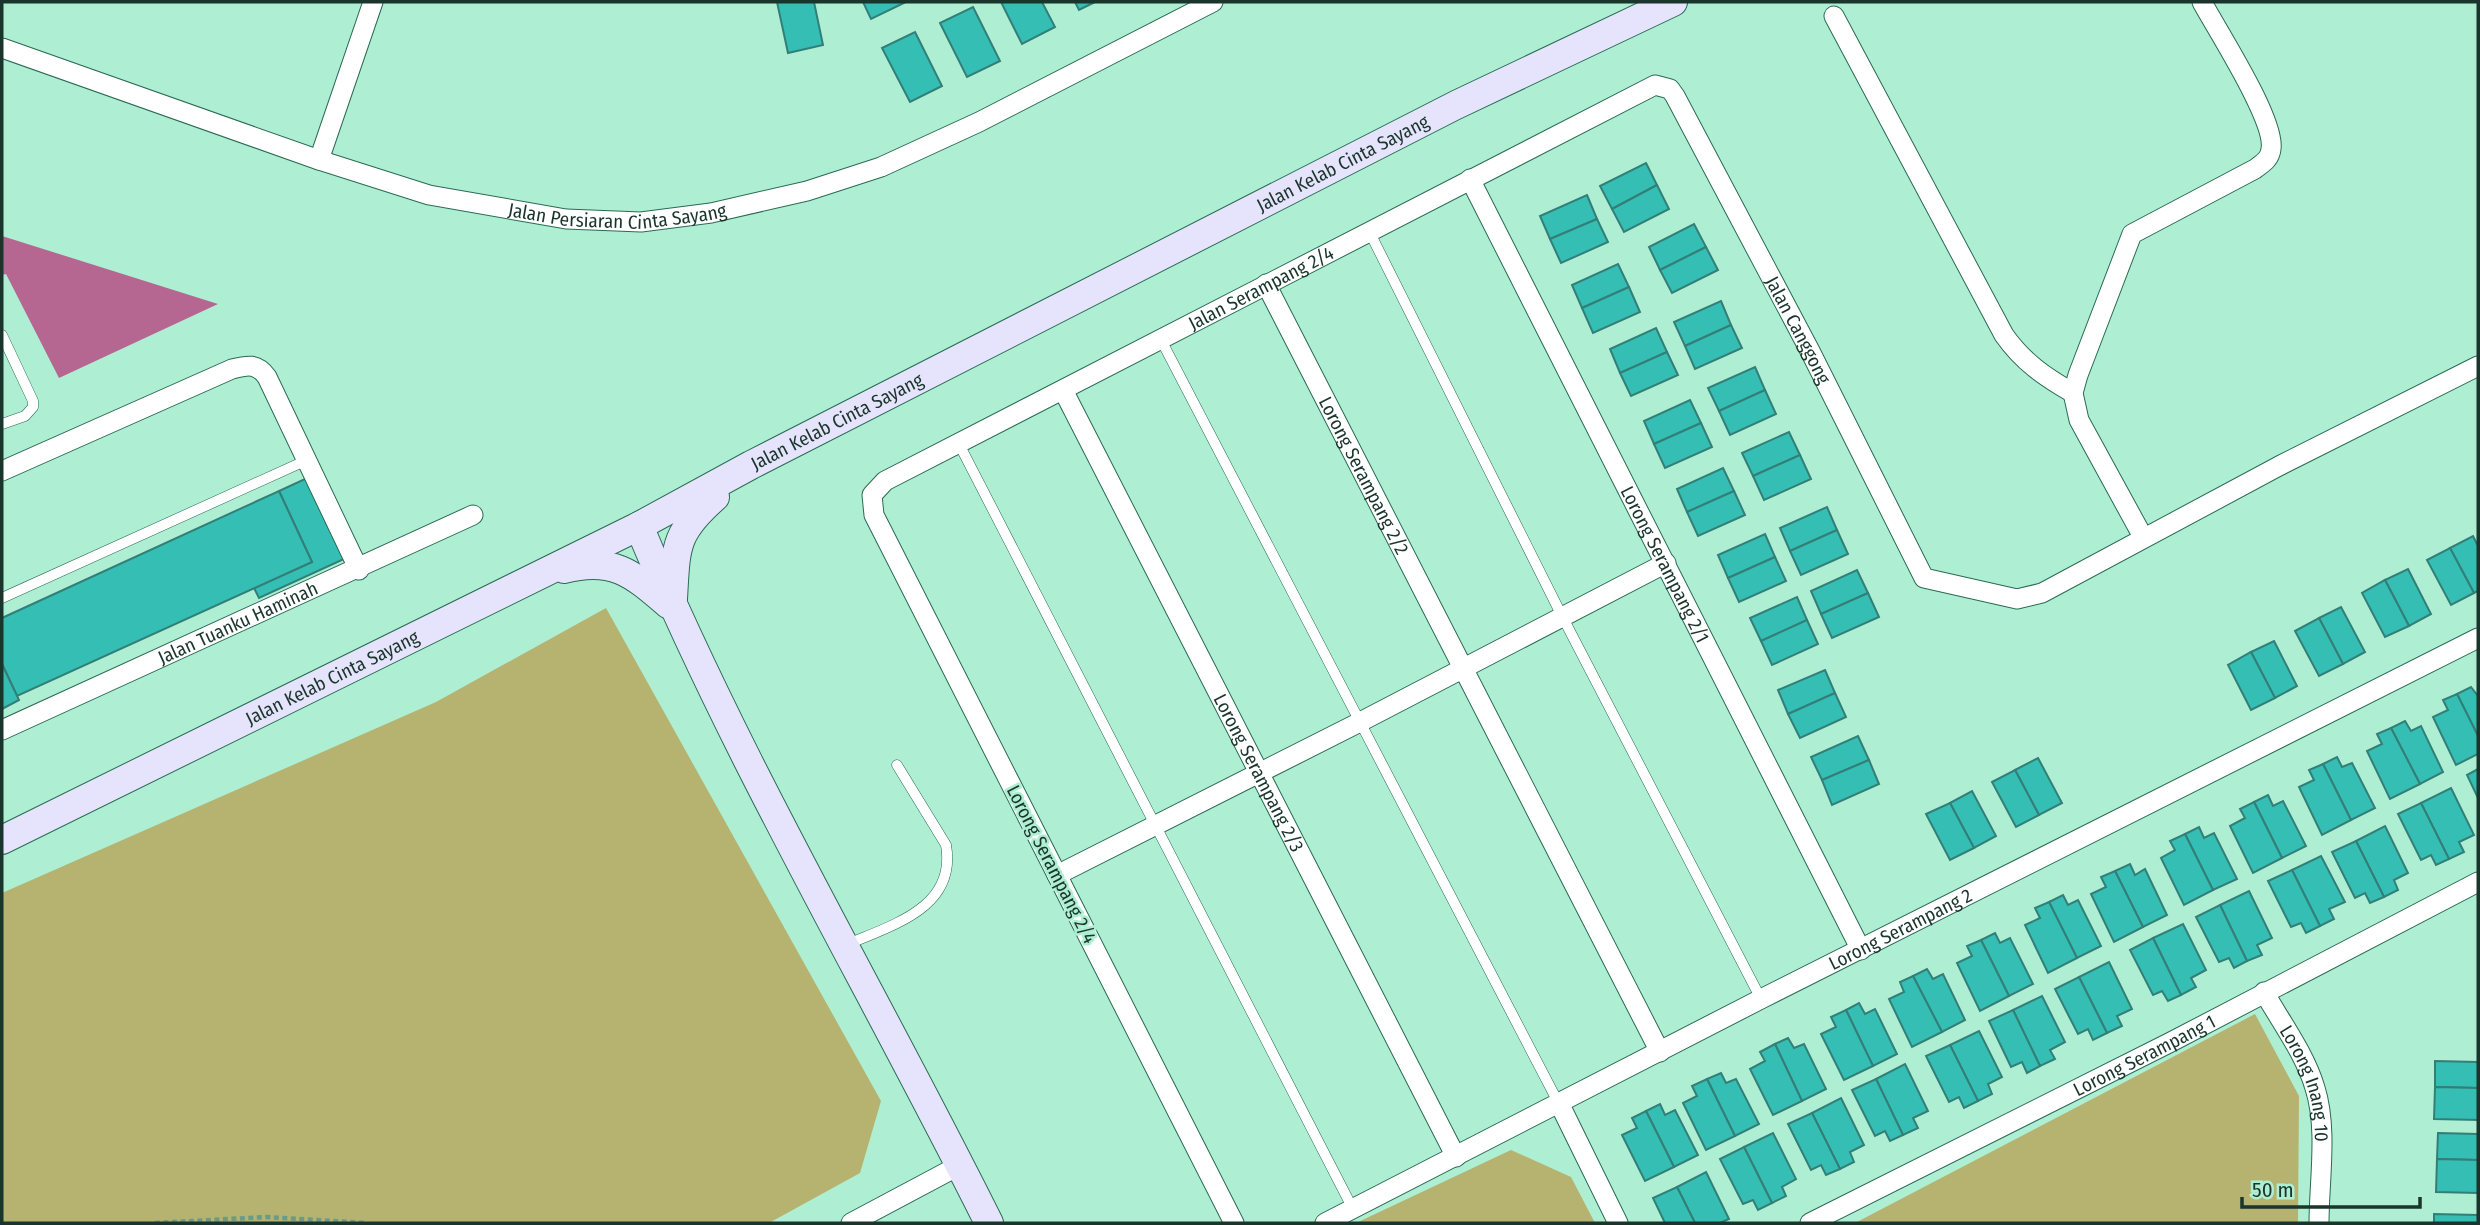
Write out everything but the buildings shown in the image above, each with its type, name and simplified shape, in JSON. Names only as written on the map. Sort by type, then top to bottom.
[{"type":"main road","name":"Jalan Kelab Cinta Sayang","points":[[2,840],[639,526],[751,465],[918,383],[1456,105],[1673,2]]},
{"type":"main road","points":[[673,608],[675,560],[687,522],[751,465]]},
{"type":"main road","points":[[639,526],[673,608],[731,728],[989,1223]]},
{"type":"main road","points":[[536,577],[575,567],[618,567],[637,577],[673,608]]},
{"type":"street","points":[[318,160],[373,2]]},
{"type":"street","name":"Jalan Persiaran Cinta Sayang","points":[[2,48],[318,160],[438,198],[513,212],[623,222],[711,213],[807,191],[881,167],[979,122],[1213,2]]},
{"type":"street","points":[[2202,2],[2264,115],[2272,147],[2269,158],[2255,169],[2132,234],[2073,393],[2079,420],[2143,537],[2478,366]]},
{"type":"street","points":[[1834,16],[2004,335],[2018,356],[2073,393]]},
{"type":"street","name":"Jalan Serampang 2/4","points":[[872,505],[872,495],[885,481],[1646,89],[1655,85],[1664,86]]},
{"type":"street","name":"Jalan Canggong","points":[[1664,86],[1675,96],[1804,339],[1924,578],[2007,597],[2029,598],[2143,537]]},
{"type":"street","name":"Lorong Serampang 2/1","points":[[1470,179],[1861,950]]},
{"type":"street","name":"Lorong Serampang 2/2","points":[[1266,284],[1660,1052]]},
{"type":"street","points":[[2,471],[246,365],[260,368],[267,377],[359,570]]},
{"type":"street","name":"Lorong Serampang 2/3","points":[[1063,390],[1456,1157]]},
{"type":"street","name":"Lorong Serampang 2/4","points":[[872,505],[1234,1223]]},
{"type":"street","name":"Jalan Tuanku Haminah","points":[[2,730],[359,570],[473,515]]},
{"type":"street","points":[[1057,875],[1666,563]]},
{"type":"street","name":"Lorong Serampang 2","points":[[1325,1223],[1560,1105],[1761,999],[2478,638]]},
{"type":"street","name":"Lorong Serampang 1","points":[[1810,1223],[2169,1043],[2478,882]]},
{"type":"street","name":"Lorong Inang 10","points":[[2264,992],[2310,1074],[2316,1090],[2320,1123],[2319,1223]]},
{"type":"street","points":[[1560,1105],[1618,1223]]},
{"type":"street","points":[[851,1223],[960,1165]]},
{"type":"lane","points":[[1369,231],[1562,617],[1761,999]]},
{"type":"lane","points":[[2,335],[33,401],[33,407],[25,416],[2,425]]},
{"type":"lane","points":[[1159,338],[1362,721],[1560,1105]]},
{"type":"lane","points":[[960,444],[1353,1209]]},
{"type":"lane","points":[[2,598],[307,460]]},
{"type":"lane","points":[[845,946],[923,910],[936,896],[944,881],[948,858],[946,845],[897,765]]},
{"type":"path","points":[[155,1223],[266,1217],[367,1223]]},
{"type":"shaded area","points":[[2,236],[218,304],[59,378],[6,274],[2,275]]},
{"type":"shaded area","points":[[606,608],[881,1101],[860,1173],[769,1223],[2,1223],[2,893],[436,702]]},
{"type":"shaded area","points":[[2255,1014],[2299,1096],[2298,1223],[1855,1223]]},
{"type":"shaded area","points":[[1511,1150],[1571,1177],[1595,1223],[1356,1223]]}]
